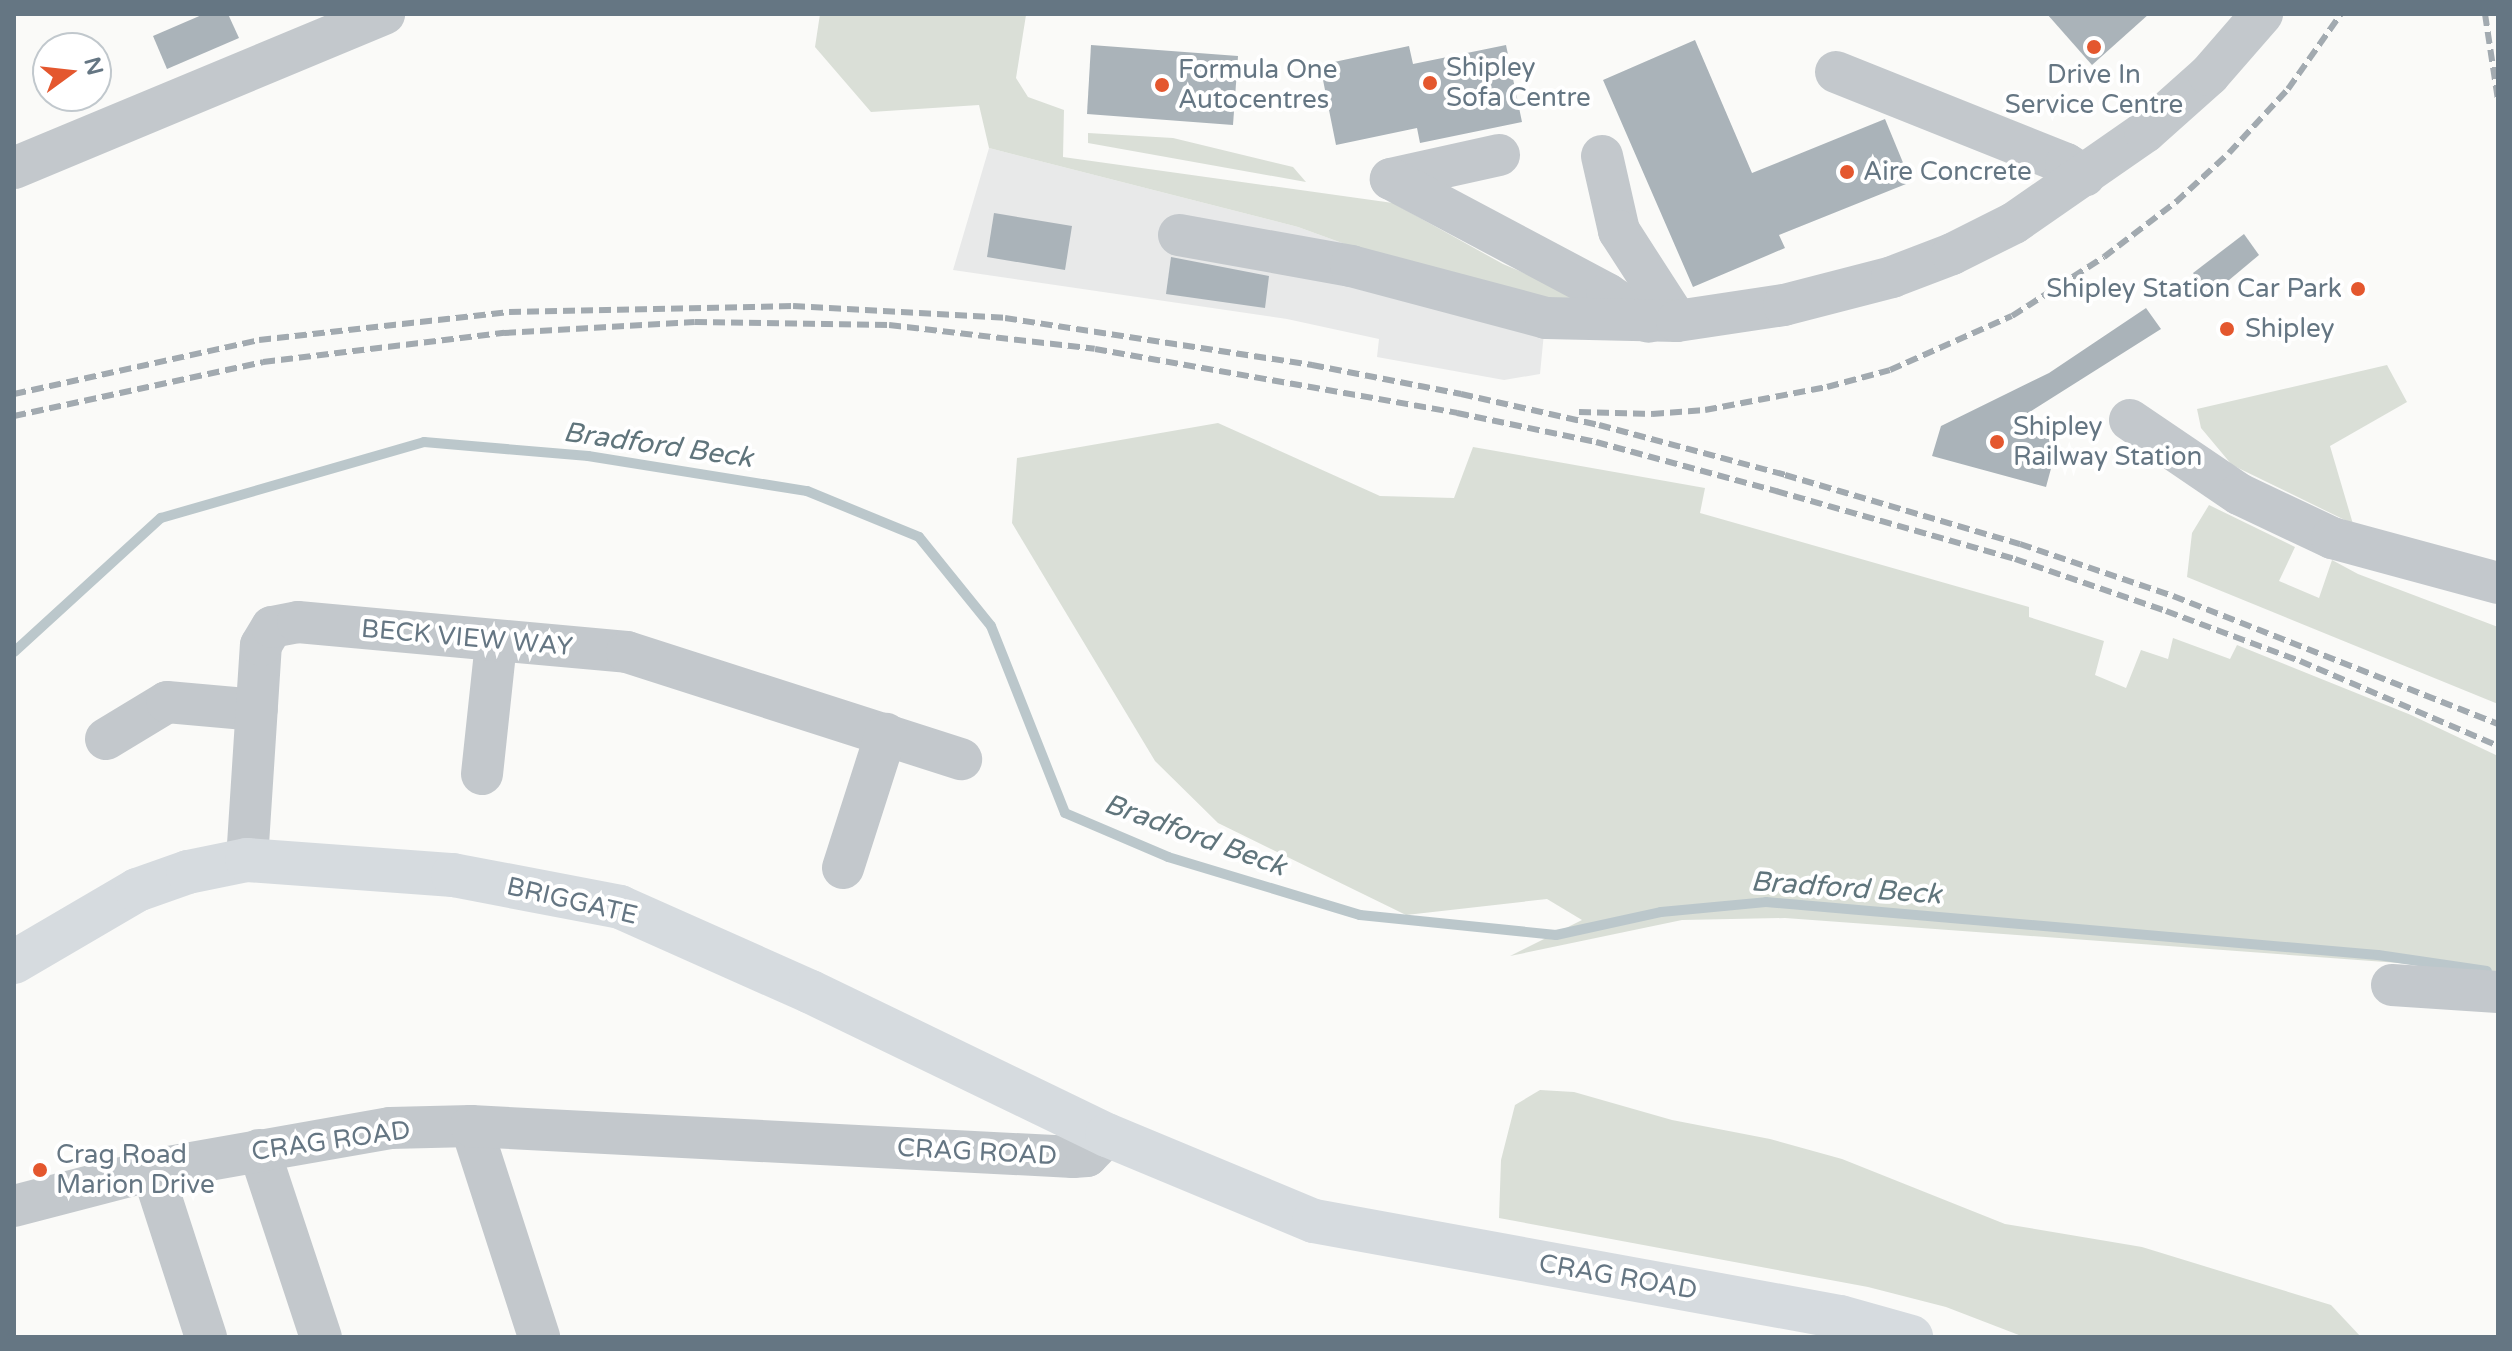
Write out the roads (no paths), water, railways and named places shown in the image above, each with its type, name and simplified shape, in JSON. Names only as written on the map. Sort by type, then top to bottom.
[{"type":"main road","name":"BRIGGATE","points":[[14,962],[137,890],[188,872],[247,860],[453,875],[620,907],[730,953],[1107,1135]]},
{"type":"main road","name":"CRAG ROAD","points":[[1107,1135],[1314,1221],[1840,1317],[1911,1337]]},
{"type":"street","points":[[14,168],[384,14]]},
{"type":"street","points":[[1179,235],[1351,266],[1546,318],[1663,322],[1784,305],[1892,277],[1952,254],[2014,223],[2145,132],[2209,75],[2262,14]]},
{"type":"street","points":[[1836,72],[2066,164],[2085,176]]},
{"type":"street","points":[[1499,155],[1391,179],[1663,322]]},
{"type":"street","points":[[1602,156],[1619,231],[1663,322]]},
{"type":"street","points":[[2130,420],[2239,494],[2332,538],[2498,583]]},
{"type":"street","name":"BECK VIEW WAY","points":[[247,860],[261,645],[272,627],[298,622],[627,652],[961,759]]},
{"type":"street","points":[[482,774],[496,642]]},
{"type":"street","points":[[106,739],[167,702],[257,710]]},
{"type":"street","points":[[843,868],[886,734]]},
{"type":"street","points":[[2392,985],[2498,992]]},
{"type":"street","points":[[471,1126],[539,1337]]},
{"type":"street","name":"CRAG ROAD","points":[[14,1206],[152,1170],[390,1128],[471,1126],[1073,1157],[1087,1156],[1107,1135]]},
{"type":"street","points":[[259,1150],[321,1337]]},
{"type":"street","points":[[152,1170],[206,1337]]},
{"type":"waterway","name":"Bradford Beck","points":[[14,652],[161,518],[424,442],[588,456],[807,491],[919,537],[991,626],[1065,813],[1168,857],[1360,915],[1556,935],[1661,912],[1766,902],[2378,955],[2487,971]]},
{"type":"railway","points":[[1579,412],[1652,414],[1705,410],[1827,387],[1890,370],[2012,316],[2104,257],[2176,202],[2229,153],[2288,89],[2341,14]]},
{"type":"railway","points":[[2485,14],[2498,100]]},
{"type":"railway","points":[[14,394],[259,340],[509,312],[793,306],[1005,318],[1312,365],[1461,394],[1599,425],[1785,475],[2020,544],[2173,596],[2498,724]]},
{"type":"railway","points":[[14,416],[263,362],[504,333],[695,322],[889,325],[1095,349],[1457,413],[1596,442],[1776,491],[2015,559],[2166,611],[2300,661],[2498,746]]},
{"type":"place","name":"Drive In Service Centre","points":[[2094,47]]},
{"type":"place","name":"Shipley Sofa Centre","points":[[1430,83]]},
{"type":"place","name":"Formula One Autocentres","points":[[1162,85]]},
{"type":"place","name":"Aire Concrete","points":[[1847,172]]},
{"type":"place","name":"Shipley Station Car Park","points":[[2358,289]]},
{"type":"place","name":"Shipley","points":[[2227,329]]},
{"type":"place","name":"Shipley Railway Station","points":[[1997,442]]},
{"type":"place","name":"Crag Road Marion Drive","points":[[40,1170]]}]
